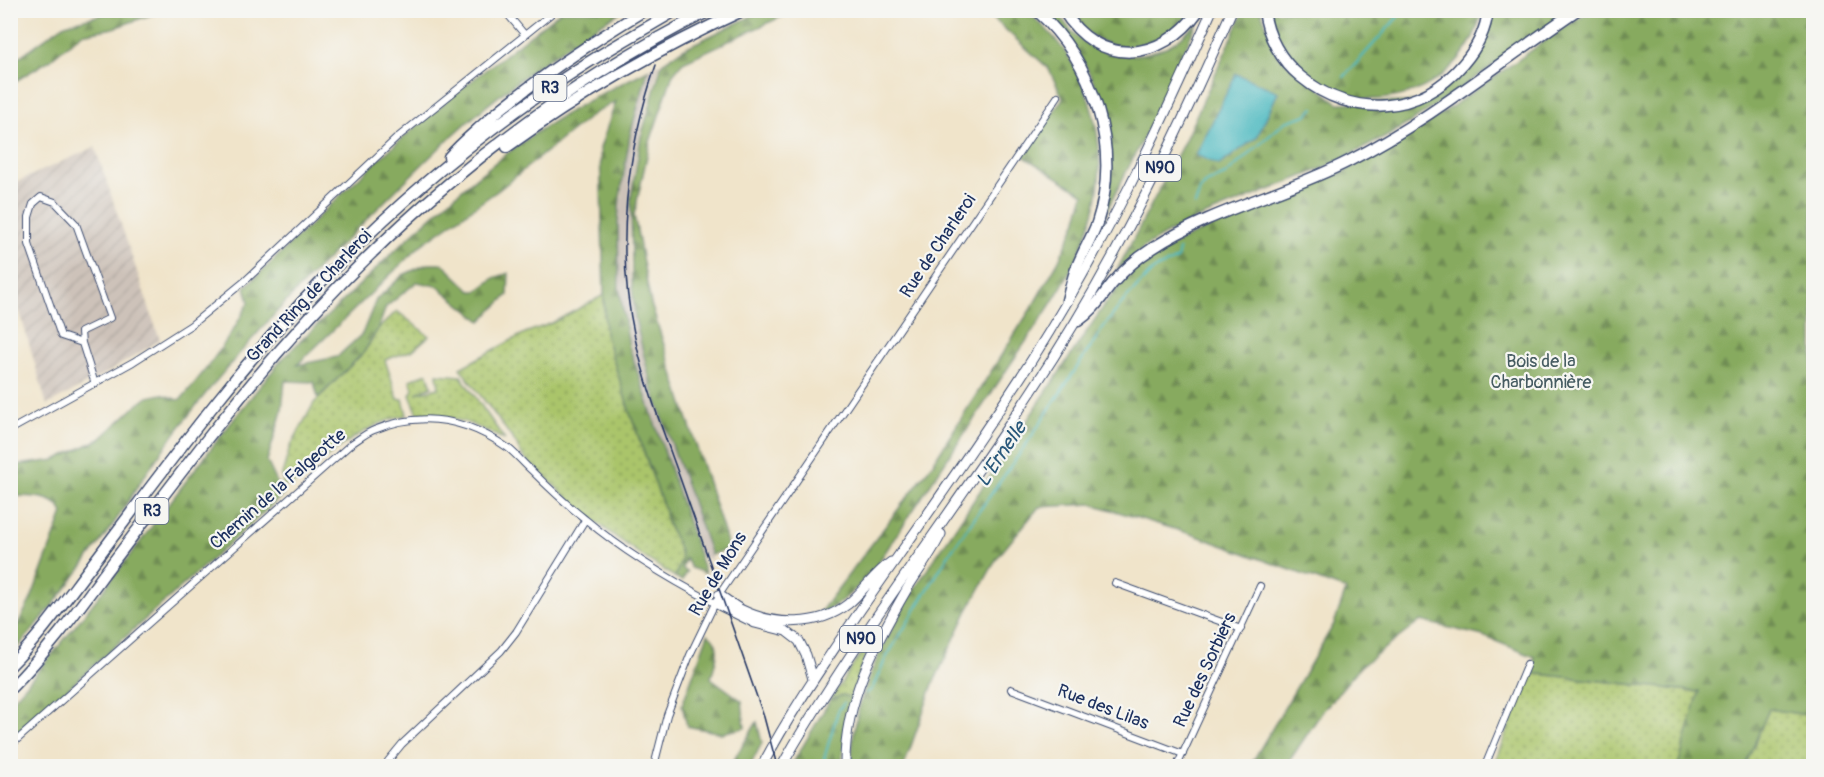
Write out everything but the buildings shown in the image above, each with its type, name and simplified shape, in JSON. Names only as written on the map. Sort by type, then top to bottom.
[{"type":"highway","points":[[431,178],[457,148],[513,99],[605,34],[645,10]]},
{"type":"highway","name":"Grand Ring de Charleroi","points":[[10,666],[58,610],[176,453],[259,350],[341,261],[431,178],[475,143],[566,77],[677,10]]},
{"type":"highway","name":"Grand Ring de Charleroi","points":[[10,689],[72,618],[189,462],[279,350],[353,270],[396,229],[484,155],[582,84],[633,52],[711,10]]},
{"type":"highway","points":[[484,155],[505,148],[546,118],[614,77],[744,10]]},
{"type":"highway","points":[[1036,10],[1050,23],[1077,60],[1089,83],[1103,127],[1105,172],[1103,196],[1097,222],[1076,270],[1067,300]]},
{"type":"highway","points":[[1063,10],[1072,26],[1084,38],[1101,46],[1136,52],[1159,46],[1174,37],[1191,22],[1199,10]]},
{"type":"highway","name":"N90","points":[[762,766],[782,728],[813,679],[1015,385],[1067,300],[1125,197],[1212,10]]},
{"type":"highway","name":"N90","points":[[782,766],[797,737],[833,682],[1078,321],[1160,166],[1232,10]]},
{"type":"highway","points":[[1264,10],[1273,40],[1281,56],[1294,72],[1326,94],[1363,105],[1380,106],[1400,104],[1420,97],[1455,74],[1480,39],[1488,10]]},
{"type":"highway","points":[[1078,321],[1091,312],[1113,283],[1151,249],[1210,217],[1317,175],[1383,143],[1432,112],[1577,10]]},
{"type":"highway","points":[[845,766],[848,732],[863,672],[879,638],[939,537],[947,516]]},
{"type":"highway","points":[[717,599],[777,622],[813,620],[829,615],[847,605],[879,570],[896,559]]},
{"type":"highway","points":[[717,599],[755,623],[786,631],[799,641],[807,655],[813,679]]},
{"type":"street","points":[[504,10],[525,35]]},
{"type":"street","points":[[10,430],[167,341],[239,287],[363,168],[450,94],[556,10]]},
{"type":"street","name":"Rue de Charleroi","points":[[843,413],[1058,96]]},
{"type":"street","points":[[82,343],[61,336],[29,244],[29,217],[33,204],[41,197],[55,202],[76,224],[110,318],[81,332],[94,384]]},
{"type":"street","name":"Rue de Mons","points":[[654,766],[667,715],[690,655],[717,599],[843,413]]},
{"type":"street","name":"Chemin de la Falgeotte","points":[[10,746],[351,444],[374,430],[401,422],[436,420],[477,429],[510,449],[585,520],[662,574],[717,599]]},
{"type":"street","points":[[387,766],[388,761],[402,744],[501,651],[516,632],[585,520]]},
{"type":"street","points":[[1115,583],[1240,629]]},
{"type":"street","name":"Rue des Sorbiers","points":[[1177,766],[1260,586]]},
{"type":"street","points":[[1485,766],[1527,664]]},
{"type":"street","name":"Rue des Lilas","points":[[1011,689],[1183,754]]},
{"type":"shaded area","points":[[660,63],[644,113],[632,179],[628,245],[630,282],[634,315],[647,374],[712,560],[701,556],[662,445],[634,360],[622,300],[619,269],[619,219],[626,159],[637,104],[648,69]]},
{"type":"shaded area","points":[[95,147],[160,340],[110,371],[47,405],[11,282],[10,185]]},
{"type":"green space","points":[[116,11],[162,11],[114,28],[81,34],[50,60],[11,84],[11,63],[65,24]]},
{"type":"green space","points":[[561,11],[622,11],[577,39],[471,119],[416,170],[307,279],[256,334],[184,421],[77,574],[11,655],[11,637],[31,599],[63,513],[54,502],[48,500],[11,496],[11,466],[55,460],[100,439],[148,397],[162,394],[178,400],[182,398],[235,328],[249,302],[245,287],[349,187],[412,131]]},
{"type":"green space","points":[[762,11],[794,11],[683,62],[673,74],[650,142],[634,215],[651,304],[729,548],[711,555],[651,385],[635,318],[632,285],[631,198],[641,137],[662,63],[685,48]]},
{"type":"green space","points":[[985,11],[1025,11],[1046,29],[1063,49],[1077,73],[1088,98],[1099,152],[1099,179],[1095,206],[1069,274],[878,563],[851,593],[818,615],[931,466],[1032,307],[1058,262],[1076,223],[1084,194],[1023,156],[1063,98],[1048,68]]},
{"type":"green space","points":[[1043,11],[1058,11],[1067,26],[1078,37],[1105,52],[1120,55],[1152,52],[1168,46],[1180,39],[1197,23],[1148,129],[1103,218],[1111,161],[1105,113],[1081,58],[1070,41]]},
{"type":"green space","points":[[1070,11],[1192,11],[1181,23],[1154,40],[1124,46],[1094,37]]},
{"type":"green space","points":[[1244,11],[1261,11],[1278,56],[1338,103],[1418,102],[1437,94],[1470,64],[1481,46],[1492,11],[1572,11],[1417,118],[1384,138],[1321,169],[1194,220],[1146,246],[1117,270],[1185,140]],"holes":[[[1278,92],[1257,137],[1219,165]]]},
{"type":"green space","points":[[1271,11],[1482,11],[1471,41],[1453,65],[1430,84],[1403,95],[1374,99],[1346,95],[1318,82],[1294,60],[1286,49],[1276,30]]},
{"type":"green space","name":"Bois de la Charbonnière","points":[[1591,11],[1813,11],[1813,716],[1769,709],[1745,766],[1678,766],[1699,692],[1530,673],[1535,657],[1483,636],[1421,621],[1361,666],[1322,712],[1286,766],[1250,766],[1334,624],[1346,590],[1194,535],[1092,504],[1039,507],[997,558],[967,612],[933,684],[904,766],[852,766],[856,719],[862,697],[870,675],[901,611],[1108,300],[1131,273],[1156,255],[1188,237],[1349,169],[1417,131]]},
{"type":"green space","points":[[648,70],[630,135],[620,197],[619,287],[629,346],[705,573],[691,568],[686,559],[682,568],[687,572],[682,581],[675,577],[681,560],[680,552],[667,523],[665,511],[630,413],[605,333],[600,148],[616,101],[593,114],[500,189],[421,245],[297,365],[337,357],[362,334],[376,300],[403,275],[427,264],[443,264],[471,291],[477,291],[494,278],[509,273],[508,295],[481,321],[437,286],[417,282],[386,307],[378,329],[364,352],[318,398],[314,382],[285,381],[282,411],[267,461],[283,495],[11,740],[11,702],[80,620],[279,363],[398,247],[485,170],[587,101]]},
{"type":"green space","points":[[604,295],[605,333],[630,413],[665,511],[667,523],[680,552],[681,560],[675,577],[608,531],[533,466],[460,368],[525,333],[552,323]]},
{"type":"green space","points":[[397,311],[429,336],[413,350],[385,360],[398,399],[403,399],[407,415],[390,419],[360,434],[345,443],[291,486],[283,485],[282,474],[290,447],[314,403],[364,352],[378,329]]},
{"type":"green space","points":[[427,373],[432,386],[416,393],[439,388],[437,374],[461,376],[505,440],[463,421],[418,414],[410,395],[413,389],[410,380]]},
{"type":"green space","points":[[877,630],[851,698],[843,695],[830,700]]},
{"type":"green space","points":[[708,634],[716,643],[717,649],[711,678],[742,701],[745,728],[721,733],[687,726],[682,705]]},
{"type":"green space","points":[[1530,673],[1700,692],[1678,766],[1493,766]]},
{"type":"green space","points":[[843,695],[851,698],[841,766],[791,766],[830,700]]},
{"type":"green space","points":[[1769,709],[1813,716],[1813,766],[1745,766]]},
{"type":"green space","points":[[757,722],[762,743],[750,766],[730,766]]},
{"type":"water","points":[[1236,74],[1278,92],[1257,137],[1219,165],[1196,155]]},
{"type":"waterway","name":"L'Ernelle","points":[[1344,77],[1404,10]]},
{"type":"waterway","name":"L'Ernelle","points":[[1195,205],[1200,190],[1206,183],[1225,175],[1285,122],[1306,115],[1314,108]]},
{"type":"waterway","name":"L'Ernelle","points":[[866,693],[872,689],[886,658],[951,551],[1025,446],[1105,325],[1153,270],[1177,259],[1179,250]]},
{"type":"waterway","name":"L'Ernelle","points":[[822,766],[838,711],[844,703]]},
{"type":"tram line","points":[[656,65],[637,132],[627,200],[625,235],[629,304],[640,359],[652,399],[764,717],[777,766]]}]
